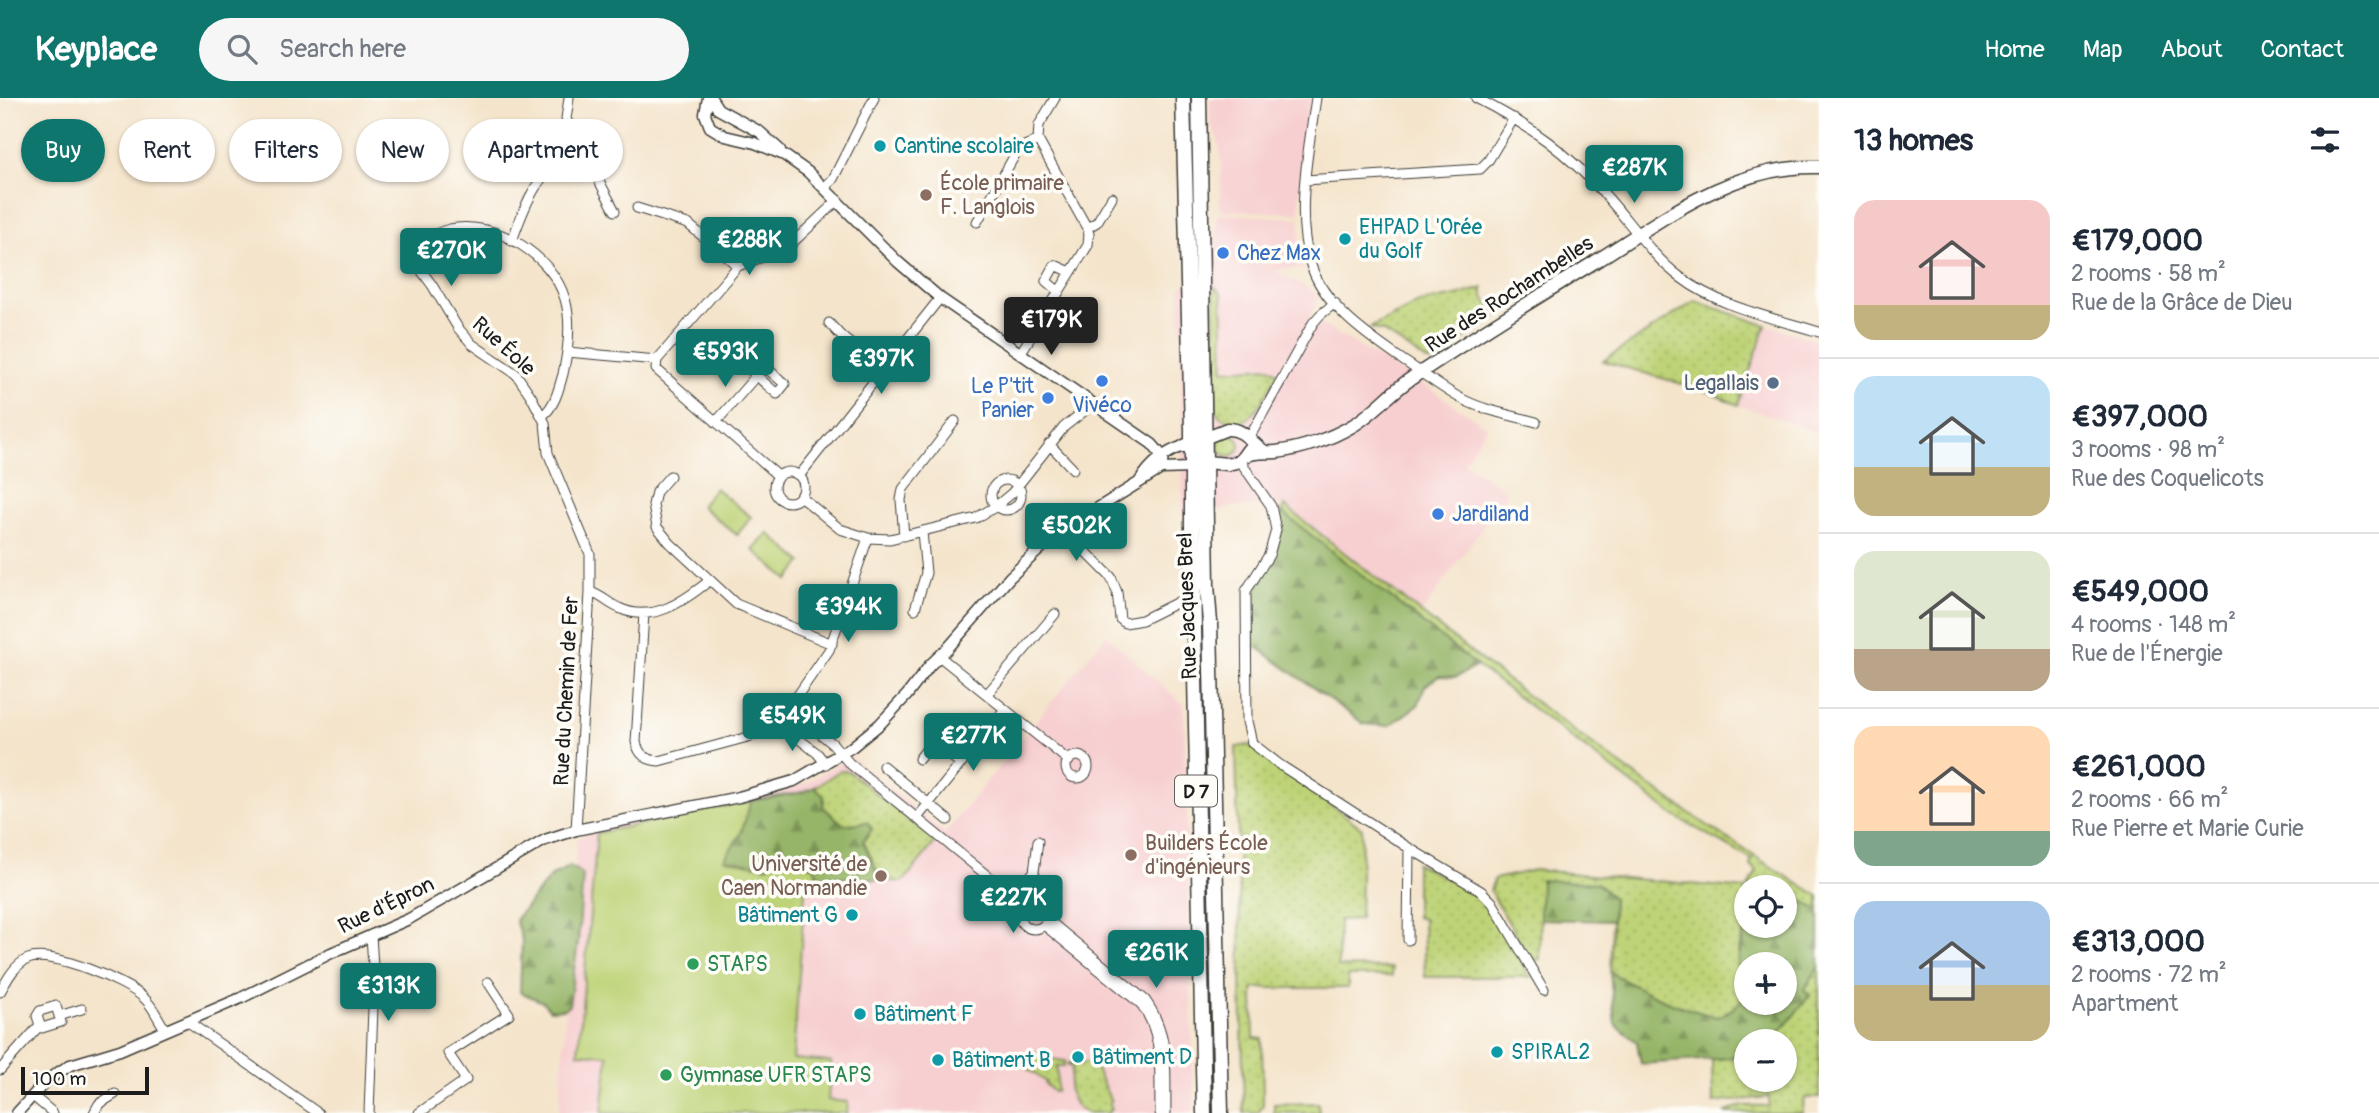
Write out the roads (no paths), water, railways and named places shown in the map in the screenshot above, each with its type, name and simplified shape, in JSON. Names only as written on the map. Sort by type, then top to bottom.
[{"type":"main road","name":"Rue Jacques Brel","points":[[1182,98],[1189,447],[1198,465],[1221,1113]]},
{"type":"main road","name":"Rue Jacques Brel","points":[[1199,98],[1206,438],[1198,465],[1189,598],[1204,1113]]},
{"type":"main road","name":"Rue des Rochambelles","points":[[1198,465],[1228,464],[1265,452],[1285,451],[1342,432],[1363,419],[1408,381],[1490,326],[1701,197],[1734,182],[1774,171],[1819,167]]},
{"type":"main road","points":[[1206,418],[1245,434],[1248,440],[1265,452]]},
{"type":"main road","points":[[1189,447],[1230,429]]},
{"type":"main road","points":[[1242,459],[1248,440]]},
{"type":"street","points":[[566,119],[569,98]]},
{"type":"street","points":[[784,155],[755,143],[718,133],[710,127],[705,107],[709,98],[718,109],[760,132],[825,187],[898,262],[940,298],[1152,444],[1163,457],[1161,469],[1198,465]]},
{"type":"street","points":[[825,187],[833,178],[874,98]]},
{"type":"street","points":[[1020,354],[1088,246],[1087,228],[1038,140],[1039,125],[1055,98]]},
{"type":"street","points":[[1317,98],[1305,180],[1305,231],[1314,274],[1335,303],[1363,332],[1421,373],[1461,399],[1536,422]]},
{"type":"street","points":[[1477,98],[1544,137],[1577,165],[1669,268],[1702,292],[1749,311],[1819,332]]},
{"type":"street","points":[[706,118],[718,109]]},
{"type":"street","points":[[1305,180],[1480,169],[1488,161],[1514,118]]},
{"type":"street","points":[[977,222],[1016,153],[1020,148],[1038,140]]},
{"type":"street","points":[[512,241],[533,187],[538,182]]},
{"type":"street","points":[[599,182],[615,211]]},
{"type":"street","points":[[1087,228],[1097,222],[1112,197]]},
{"type":"street","points":[[778,476],[656,369],[657,360],[738,265],[787,248],[838,200]]},
{"type":"street","points":[[637,208],[671,216],[688,224],[738,265]]},
{"type":"street","name":"Rue Éole","points":[[542,416],[551,408],[567,352],[568,320],[562,289],[544,262],[522,245],[478,229],[451,229],[430,236],[409,254],[458,328],[472,344],[516,374],[531,396],[545,423],[548,453],[590,554]]},
{"type":"street","points":[[1059,292],[1047,285],[1046,281],[1055,265],[1071,272]]},
{"type":"street","points":[[799,476],[940,298]]},
{"type":"street","points":[[1248,440],[1313,323],[1335,303]]},
{"type":"street","points":[[829,323],[882,370]]},
{"type":"street","points":[[567,352],[657,360]]},
{"type":"street","points":[[716,422],[756,376]]},
{"type":"street","points":[[1017,485],[1004,480],[995,485],[991,498],[995,507],[1004,511],[1014,508],[1020,500],[1017,485],[1064,427],[1092,405]]},
{"type":"street","points":[[1230,429],[1243,427],[1257,420]]},
{"type":"street","points":[[904,536],[902,489],[955,421]]},
{"type":"street","points":[[1145,441],[1149,459],[1147,470]]},
{"type":"street","points":[[1049,444],[1073,469]]},
{"type":"street","points":[[1140,481],[1147,470],[1163,457],[1189,447]]},
{"type":"street","points":[[1242,459],[1271,506],[1276,530],[1269,555],[1246,591],[1247,720],[1252,743],[1280,765],[1486,896],[1544,990]]},
{"type":"street","name":"Rue d'Épron","points":[[17,1113],[47,1080],[70,1065],[120,1050],[241,998],[409,919],[545,840],[576,830],[739,797],[794,782],[826,764],[880,724],[1031,556],[1063,529],[1161,469]]},
{"type":"street","points":[[788,472],[799,476],[804,486],[800,496],[792,501],[779,498],[774,489],[778,476],[788,472]]},
{"type":"street","points":[[670,476],[656,492],[654,499],[655,522],[665,538],[736,604],[832,644]]},
{"type":"street","points":[[800,496],[840,529],[868,538],[890,539],[922,532],[976,518],[995,507]]},
{"type":"street","points":[[1063,529],[1111,577],[1117,592],[1120,619],[1125,623],[1142,620],[1189,598]]},
{"type":"street","points":[[915,609],[926,573],[922,532]]},
{"type":"street","points":[[644,614],[636,742],[645,758],[659,761],[759,734],[769,729],[789,708],[832,644],[868,538]]},
{"type":"street","name":"Rue du Chemin de Fer","points":[[576,830],[590,554]]},
{"type":"street","points":[[590,592],[621,609],[644,614],[668,608],[709,581]]},
{"type":"street","points":[[987,694],[1055,614]]},
{"type":"street","points":[[939,656],[1069,761]]},
{"type":"street","points":[[789,708],[842,753],[849,763],[917,818],[1031,901],[1048,907],[1046,923]]},
{"type":"street","points":[[917,818],[1005,709]]},
{"type":"street","points":[[777,722],[826,764]]},
{"type":"street","points":[[919,759],[942,730],[943,724]]},
{"type":"street","points":[[933,742],[961,764]]},
{"type":"street","points":[[883,766],[948,820]]},
{"type":"street","points":[[1038,841],[1031,901],[1019,912],[1024,925],[1031,929],[1046,923]]},
{"type":"street","points":[[1408,940],[1409,848]]},
{"type":"street","points":[[1031,901],[1024,883],[1034,872]]},
{"type":"street","points":[[1046,923],[1141,1004],[1149,1015],[1158,1038],[1160,1113]]},
{"type":"street","points":[[1046,923],[1146,1000],[1157,1017],[1166,1057],[1166,1113]]},
{"type":"street","points":[[369,1113],[374,982],[371,935]]},
{"type":"street","points":[[0,992],[15,968],[28,959],[43,957],[57,960],[104,977],[142,996],[165,1029]]},
{"type":"street","points":[[419,1113],[466,1080],[448,1052],[509,1014],[488,982]]},
{"type":"street","points":[[0,1070],[40,1025],[42,1028],[61,1022],[59,1016],[82,1009]]},
{"type":"street","points":[[187,1021],[318,1113]]},
{"type":"street","points":[[94,1113],[99,1104],[115,1094]]},
{"type":"street","points":[[33,1096],[53,1113]]},
{"type":"place","name":"Cantine scolaire","points":[[880,146]]},
{"type":"place","name":"École primaire F. Langlois","points":[[926,195]]},
{"type":"place","name":"EHPAD L'Orée du Golf","points":[[1345,239]]},
{"type":"place","name":"Chez Max","points":[[1223,253]]},
{"type":"place","name":"Vivéco","points":[[1102,381]]},
{"type":"place","name":"Legallais","points":[[1773,383]]},
{"type":"place","name":"Le P'tit Panier","points":[[1048,398]]},
{"type":"place","name":"Jardiland","points":[[1438,514]]},
{"type":"place","name":"Builders École d'ingénieurs","points":[[1131,855]]},
{"type":"place","name":"Université de Caen Normandie","points":[[881,876]]},
{"type":"place","name":"Bâtiment G","points":[[852,915]]},
{"type":"place","name":"STAPS","points":[[693,964]]},
{"type":"place","name":"Bâtiment F","points":[[860,1014]]},
{"type":"place","name":"SPIRAL2","points":[[1497,1052]]},
{"type":"place","name":"Bâtiment D","points":[[1078,1057]]},
{"type":"place","name":"Bâtiment B","points":[[938,1060]]},
{"type":"place","name":"Gymnase UFR STAPS","points":[[666,1075]]}]
